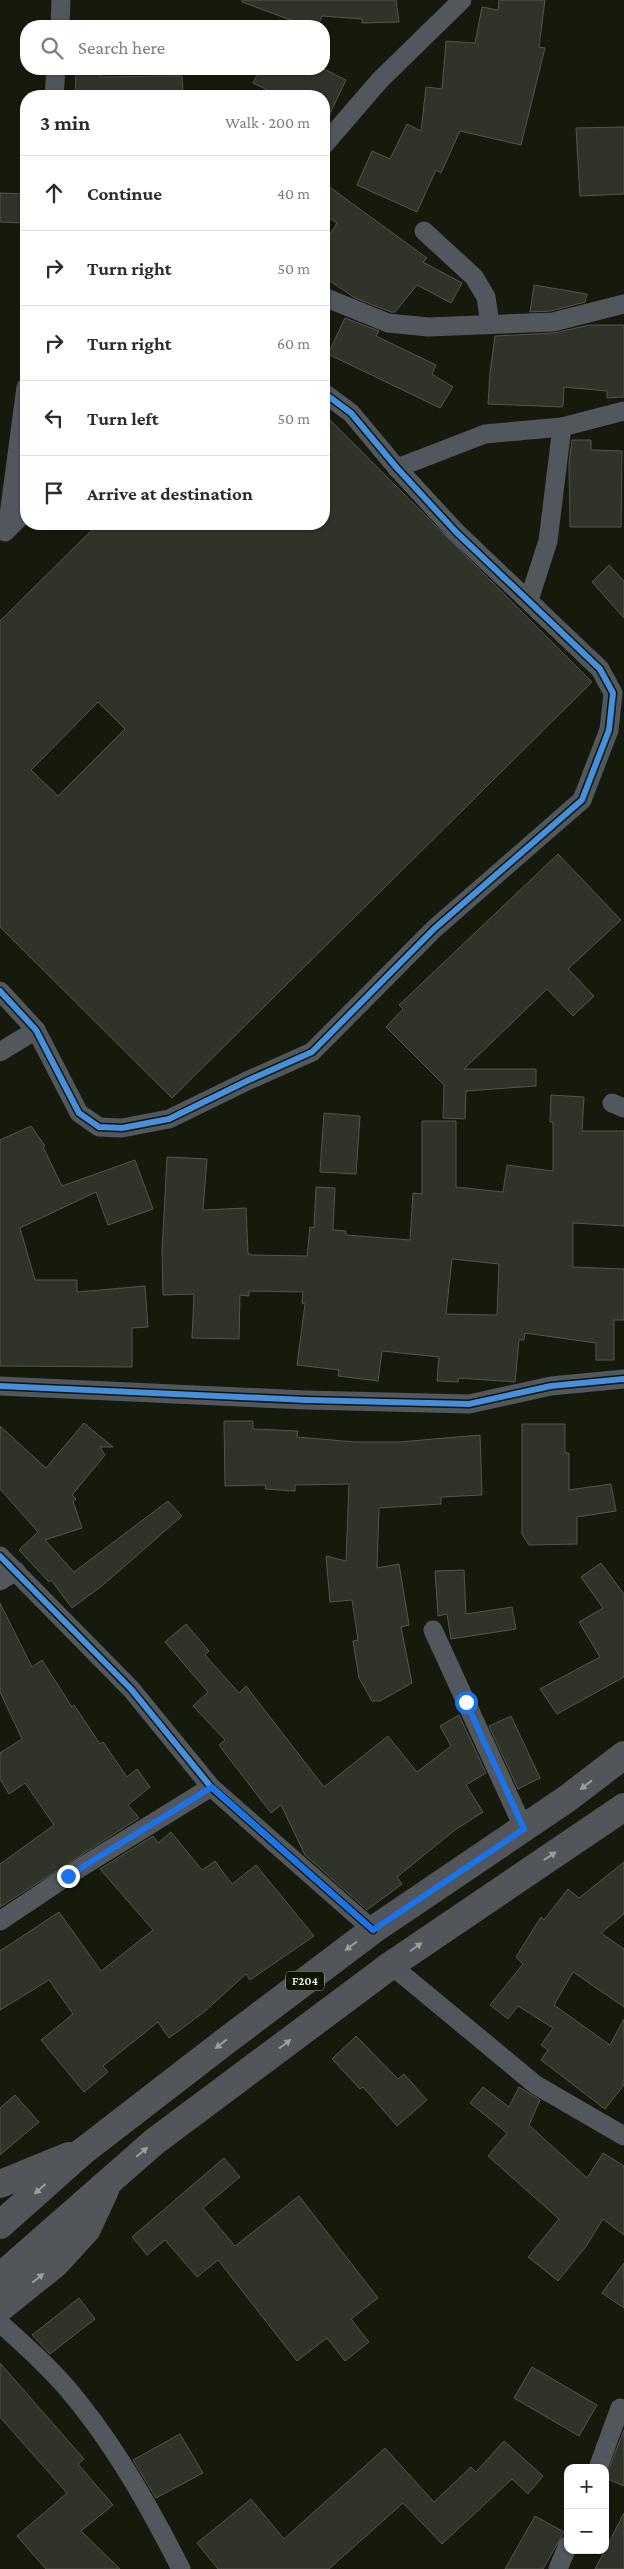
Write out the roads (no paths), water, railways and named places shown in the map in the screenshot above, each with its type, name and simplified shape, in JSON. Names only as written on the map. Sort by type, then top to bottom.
[{"type":"main road","name":"F204","points":[[0,2225],[82,2152],[373,1930],[524,1829],[624,1755]]},
{"type":"main road","name":"F204","points":[[0,2277],[154,2142],[391,1965],[624,1807]]},
{"type":"main road","points":[[0,2184],[40,2166],[82,2152]]},
{"type":"main road","points":[[0,2308],[55,2264],[87,2229],[109,2181]]},
{"type":"street","points":[[60,20],[61,0]]},
{"type":"street","points":[[330,138],[380,80],[462,0]]},
{"type":"street","points":[[54,90],[56,75]]},
{"type":"street","points":[[424,231],[474,277],[486,297],[490,324]]},
{"type":"street","points":[[330,299],[388,323],[428,327],[553,322],[624,304]]},
{"type":"street","points":[[0,991],[36,1030],[78,1112],[99,1127],[122,1128],[170,1119],[248,1080],[312,1052],[434,929],[582,800],[610,730],[612,693],[600,668],[456,532],[350,413],[330,398]]},
{"type":"street","points":[[397,468],[485,434],[562,427],[624,412]]},
{"type":"street","points":[[3,533],[20,426]]},
{"type":"street","points":[[528,600],[548,541],[562,427]]},
{"type":"street","points":[[3,533],[20,517]]},
{"type":"street","points":[[0,1052],[36,1030]]},
{"type":"street","points":[[0,1386],[296,1400],[469,1404],[551,1386],[624,1378]]},
{"type":"street","points":[[0,1556],[8,1576],[130,1689],[212,1787],[373,1930]]},
{"type":"street","points":[[433,1630],[524,1829]]},
{"type":"street","points":[[0,1921],[68,1876],[212,1787]]},
{"type":"street","points":[[391,1965],[536,2086],[624,2136]]},
{"type":"street","points":[[0,2323],[39,2359],[80,2403],[149,2507],[181,2569]]},
{"type":"street","points":[[599,2464],[620,2408]]},
{"type":"street","points":[[558,2569],[564,2554]]}]
